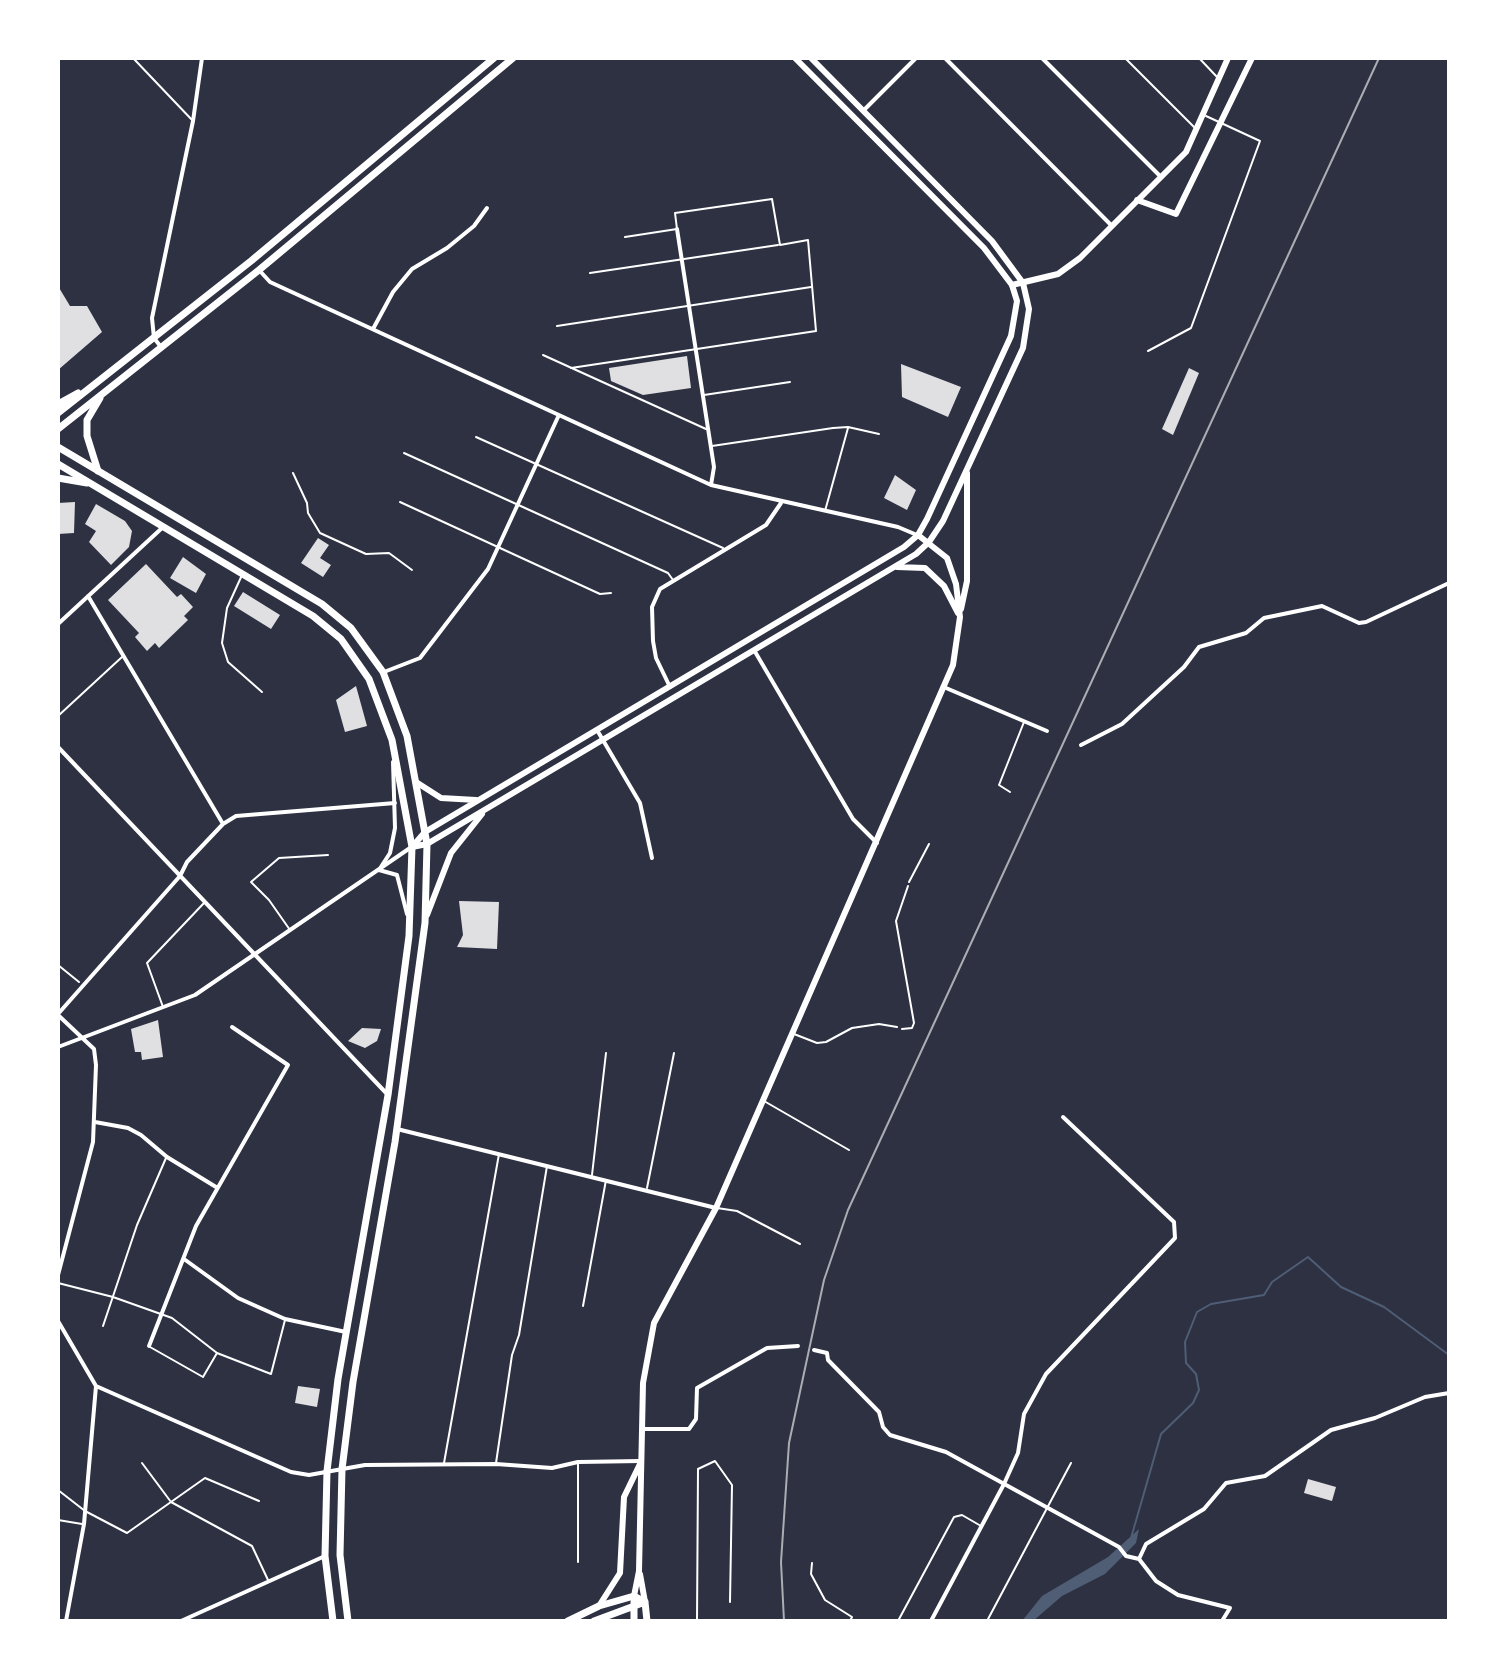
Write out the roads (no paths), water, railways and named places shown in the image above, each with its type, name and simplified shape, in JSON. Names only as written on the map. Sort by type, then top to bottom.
[{"type":"main road","points":[[58,413],[154,338],[494,58]]},
{"type":"main road","points":[[58,429],[259,270],[513,58]]},
{"type":"main road","points":[[412,847],[425,832],[904,547],[918,535],[1009,342],[1017,310],[1012,285],[984,248],[795,58]]},
{"type":"main road","points":[[412,847],[427,844],[893,567],[929,542],[968,467],[1023,348],[1029,309],[1023,283],[992,241],[811,58]]},
{"type":"main road","points":[[1012,285],[1058,274],[1080,258],[1186,152],[1228,58]]},
{"type":"main road","points":[[1137,200],[1176,214],[1252,58]]},
{"type":"main road","points":[[58,404],[94,385]]},
{"type":"main road","points":[[98,471],[87,436],[87,420],[103,394]]},
{"type":"main road","points":[[58,447],[322,604],[351,628],[383,672],[407,736],[427,844],[425,923],[397,1129],[353,1382],[342,1469],[340,1555],[348,1621]]},
{"type":"main road","points":[[58,464],[313,616],[341,639],[369,679],[392,740],[412,847],[409,936],[388,1095],[346,1332],[327,1471],[325,1556],[333,1621]]},
{"type":"main road","points":[[634,1621],[634,1596],[639,1571],[645,1361],[654,1323],[716,1208],[946,688],[967,581],[968,467]]},
{"type":"main road","points":[[58,478],[90,483]]},
{"type":"main road","points":[[918,535],[947,558],[956,584],[960,617]]},
{"type":"main road","points":[[893,567],[925,568],[944,586],[960,617]]},
{"type":"main road","points":[[415,782],[441,798],[479,800]]},
{"type":"main road","points":[[425,923],[451,853],[485,810]]},
{"type":"main road","points":[[599,1606],[620,1573],[624,1497],[641,1461]]},
{"type":"main road","points":[[639,1571],[647,1621]]},
{"type":"main road","points":[[568,1621],[599,1606],[634,1596],[645,1602]]},
{"type":"main road","points":[[594,1621],[645,1602]]},
{"type":"street","points":[[161,347],[154,338],[152,318],[193,121],[202,58]]},
{"type":"street","points":[[863,111],[916,58]]},
{"type":"street","points":[[945,58],[1112,226]]},
{"type":"street","points":[[1042,58],[1161,177]]},
{"type":"street","points":[[373,330],[393,292],[412,269],[465,233],[487,208]]},
{"type":"street","points":[[677,229],[714,467],[711,485]]},
{"type":"street","points":[[259,270],[270,282],[711,485],[898,527],[918,535]]},
{"type":"street","points":[[383,672],[420,658],[488,569],[558,417]]},
{"type":"street","points":[[670,687],[656,658],[652,607],[660,589],[766,525],[781,503]]},
{"type":"street","points":[[58,624],[163,527]]},
{"type":"street","points":[[1081,745],[1122,724],[1184,667],[1199,647],[1246,633],[1264,618],[1322,606],[1359,623],[1366,622],[1449,583]]},
{"type":"street","points":[[88,596],[223,824]]},
{"type":"street","points":[[754,650],[853,819],[877,843]]},
{"type":"street","points":[[946,688],[1047,731]]},
{"type":"street","points":[[597,730],[640,803],[652,858]]},
{"type":"street","points":[[379,870],[390,853],[395,803],[392,740]]},
{"type":"street","points":[[58,747],[388,1095]]},
{"type":"street","points":[[58,1275],[95,1122],[96,1065],[94,1049],[58,1014],[223,824],[236,816],[395,803]]},
{"type":"street","points":[[58,1047],[195,995],[412,847]]},
{"type":"street","points":[[379,870],[397,875],[405,896],[409,936]]},
{"type":"street","points":[[149,1346],[196,1226],[288,1065],[232,1027]]},
{"type":"street","points":[[931,1621],[1004,1484],[1018,1453],[1024,1414],[1046,1374],[1175,1238],[1174,1222],[1063,1117]]},
{"type":"street","points":[[95,1122],[128,1128],[216,1187]]},
{"type":"street","points":[[397,1129],[716,1208]]},
{"type":"street","points":[[184,1259],[238,1298],[285,1319],[346,1332]]},
{"type":"street","points":[[58,1321],[96,1386],[84,1524],[66,1621]]},
{"type":"street","points":[[642,1429],[689,1429],[696,1419],[697,1388],[767,1348],[798,1346]]},
{"type":"street","points":[[814,1350],[827,1353],[828,1360],[879,1412],[883,1427],[890,1435],[946,1452],[1119,1547],[1126,1556],[1139,1559],[1156,1581],[1178,1595],[1230,1608],[1222,1621]]},
{"type":"street","points":[[96,1386],[291,1472],[309,1475],[365,1465],[496,1464],[552,1468],[578,1462],[641,1461]]},
{"type":"street","points":[[1139,1559],[1146,1544],[1204,1509],[1226,1483],[1265,1476],[1331,1430],[1375,1418],[1425,1397],[1449,1393]]},
{"type":"street","points":[[181,1621],[325,1556]]},
{"type":"lane","points":[[133,58],[193,121]]},
{"type":"lane","points":[[1125,58],[1196,129]]},
{"type":"lane","points":[[1199,58],[1219,79]]},
{"type":"lane","points":[[1148,351],[1191,328],[1260,141],[1203,114]]},
{"type":"lane","points":[[625,237],[677,229],[675,213],[772,199],[780,245]]},
{"type":"lane","points":[[571,368],[816,331],[808,240],[590,273]]},
{"type":"lane","points":[[557,326],[812,287]]},
{"type":"lane","points":[[543,355],[708,430]]},
{"type":"lane","points":[[703,395],[790,382]]},
{"type":"lane","points":[[824,512],[848,427]]},
{"type":"lane","points":[[711,446],[848,427],[879,434]]},
{"type":"lane","points":[[476,437],[726,549]]},
{"type":"lane","points":[[404,453],[668,573],[674,581]]},
{"type":"lane","points":[[400,502],[600,594],[611,593]]},
{"type":"lane","points":[[242,574],[227,608],[222,643],[228,662],[262,692]]},
{"type":"lane","points":[[58,716],[123,656]]},
{"type":"lane","points":[[1010,792],[999,785],[1024,721]]},
{"type":"lane","points":[[909,882],[929,844]]},
{"type":"lane","points":[[290,931],[269,900],[251,882],[279,858],[328,855]]},
{"type":"lane","points":[[163,1008],[147,963],[205,902]]},
{"type":"lane","points":[[793,1034],[817,1043],[852,1028],[897,1027]]},
{"type":"lane","points":[[592,1176],[606,1053]]},
{"type":"lane","points":[[646,1189],[674,1053]]},
{"type":"lane","points":[[763,1101],[849,1150]]},
{"type":"lane","points":[[444,1464],[499,1153]]},
{"type":"lane","points":[[103,1326],[137,1225],[167,1157]]},
{"type":"lane","points":[[496,1464],[512,1355],[519,1335],[547,1165]]},
{"type":"lane","points":[[583,1306],[606,1179]]},
{"type":"lane","points":[[716,1208],[737,1211],[800,1244]]},
{"type":"lane","points":[[58,1283],[113,1297],[163,1315],[217,1353],[271,1374],[285,1319]]},
{"type":"lane","points":[[149,1346],[203,1377],[217,1353]]},
{"type":"lane","points":[[697,1621],[698,1469],[715,1461],[732,1485],[730,1602]]},
{"type":"lane","points":[[578,1462],[578,1562]]},
{"type":"lane","points":[[142,1463],[171,1502],[252,1546],[269,1581]]},
{"type":"lane","points":[[987,1621],[1071,1463]]},
{"type":"lane","points":[[58,1490],[85,1511],[127,1533],[205,1478],[259,1501]]},
{"type":"lane","points":[[898,1621],[954,1517],[962,1515],[982,1526]]},
{"type":"lane","points":[[58,1520],[84,1524]]},
{"type":"lane","points":[[812,1563],[811,1574],[825,1600],[852,1617],[850,1621]]},
{"type":"water","points":[[1139,1529],[1136,1543],[1105,1574],[1062,1596],[1033,1621],[1022,1621],[1042,1596],[1108,1557]]},
{"type":"waterway","points":[[1131,1538],[1161,1434],[1193,1403],[1199,1390],[1196,1374],[1186,1363],[1185,1342],[1197,1312],[1211,1304],[1264,1295],[1272,1282],[1308,1257],[1341,1287],[1384,1307],[1449,1355]]},
{"type":"railway","points":[[784,1621],[781,1562],[789,1443],[824,1280],[848,1210],[1379,58]]}]
